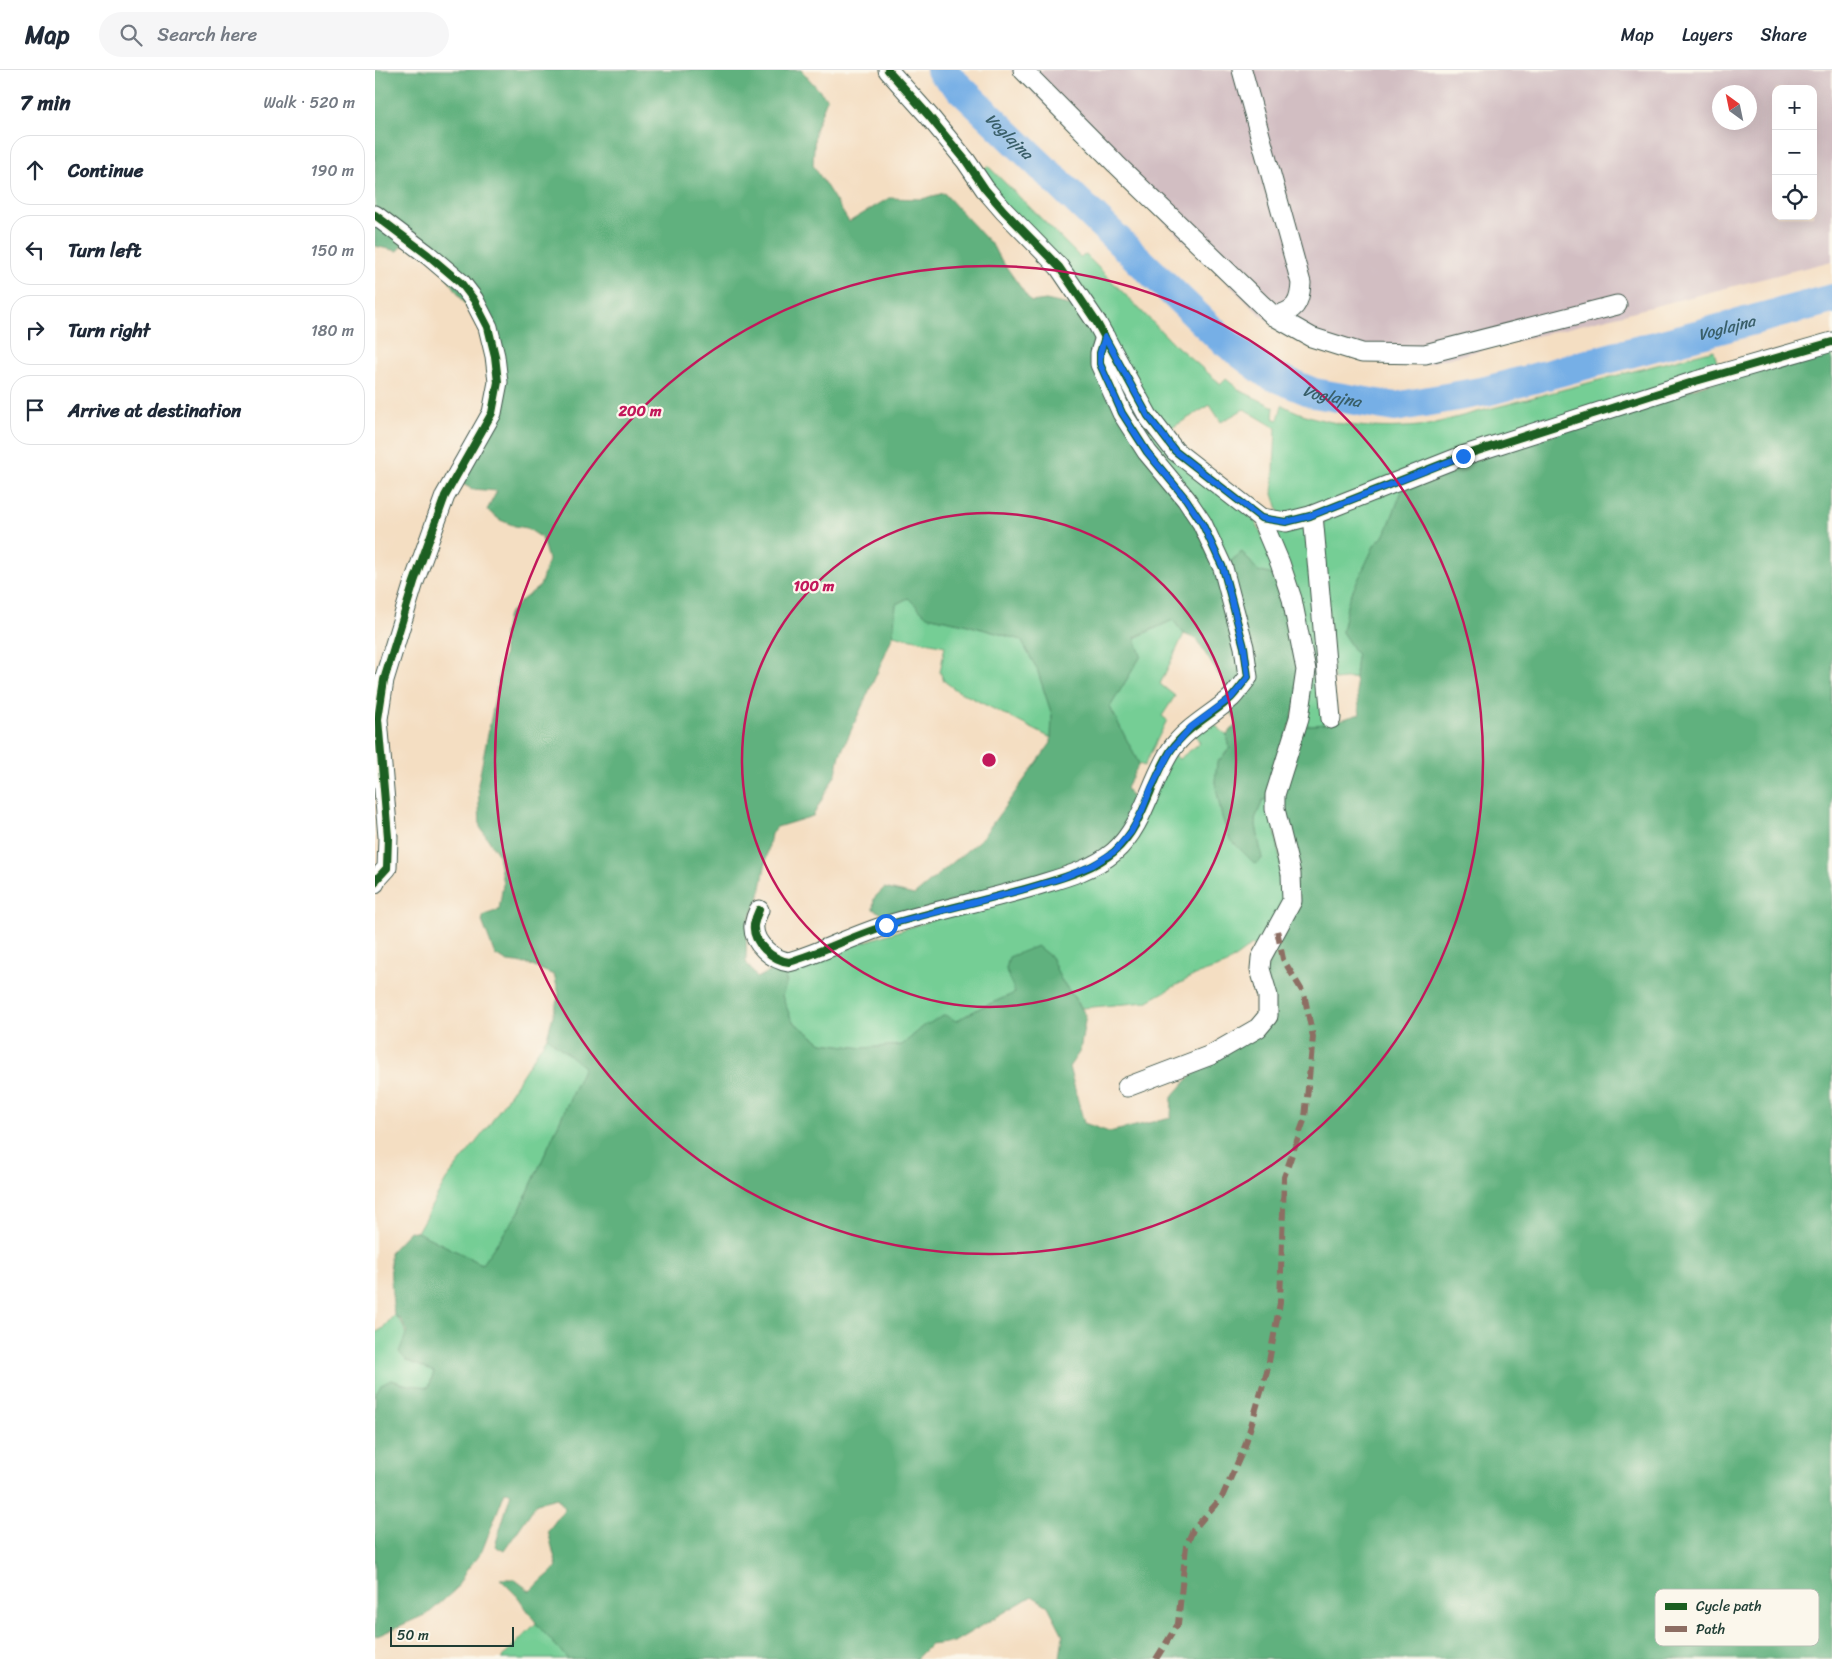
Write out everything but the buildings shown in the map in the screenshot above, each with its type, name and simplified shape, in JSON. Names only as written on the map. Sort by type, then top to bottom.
[{"type":"street","points":[[888,70],[948,138],[1004,211],[1059,267],[1097,323],[1148,416],[1163,437],[1175,451],[1261,518],[1281,563],[1292,599],[1306,670],[1299,718],[1275,795],[1275,809],[1291,874],[1292,900],[1261,958],[1260,969],[1268,996],[1268,1016],[1258,1028],[1211,1056],[1127,1087]]},
{"type":"street","points":[[1023,70],[1274,316],[1311,337],[1362,353],[1425,354],[1617,305]]},
{"type":"street","points":[[1241,70],[1301,284],[1301,299],[1286,313],[1274,316]]},
{"type":"street","points":[[375,215],[435,260],[461,283],[474,300],[488,327],[495,356],[498,382],[492,413],[445,496],[414,582],[384,680],[379,719],[389,837],[387,868],[375,883]]},
{"type":"street","points":[[759,910],[754,926],[756,936],[763,948],[781,961],[789,962],[886,925],[1022,890],[1062,878],[1093,865],[1115,851],[1131,832],[1171,750],[1191,727],[1232,697],[1248,677],[1244,647],[1223,568],[1202,523],[1186,499],[1147,452],[1122,413],[1100,364],[1100,353],[1105,337]]},
{"type":"street","points":[[1261,518],[1286,522],[1313,515],[1463,456],[1696,381],[1832,342]]},
{"type":"street","points":[[1313,515],[1331,718]]},
{"type":"shaded area","points":[[1010,70],[1832,70],[1832,261],[1426,364],[1363,361],[1307,343],[1281,332],[1254,309]]},
{"type":"green space","points":[[375,70],[801,70],[827,99],[815,130],[813,165],[849,222],[889,198],[922,199],[944,193],[993,246],[1031,302],[1046,300],[1082,308],[1095,328],[1096,363],[1183,500],[1224,582],[1244,676],[1230,692],[1196,639],[1184,634],[1173,620],[1135,637],[1141,656],[1110,707],[1139,764],[1126,788],[1138,808],[1129,827],[1092,862],[892,919],[873,909],[874,898],[884,888],[914,895],[982,838],[1051,743],[1052,715],[1037,669],[1021,640],[927,616],[908,598],[896,604],[893,635],[840,755],[836,773],[813,816],[777,827],[771,834],[759,899],[747,923],[746,962],[757,978],[777,968],[784,974],[786,983],[782,996],[792,1021],[822,1043],[863,1048],[902,1045],[924,1026],[945,1015],[956,1021],[1015,993],[1006,969],[1009,957],[1037,946],[1051,957],[1060,978],[1086,1015],[1080,1051],[1069,1067],[1084,1123],[1109,1132],[1171,1118],[1172,1097],[1188,1079],[1213,1058],[1262,1030],[1264,973],[1285,924],[1278,798],[1300,726],[1326,724],[1360,714],[1355,678],[1357,655],[1342,632],[1348,601],[1375,544],[1385,535],[1405,483],[1832,343],[1832,1659],[1060,1659],[1063,1635],[1048,1606],[1032,1596],[954,1642],[930,1645],[916,1659],[568,1659],[539,1627],[518,1597],[500,1579],[514,1579],[530,1591],[557,1567],[548,1531],[565,1508],[557,1498],[537,1503],[504,1551],[495,1546],[511,1493],[505,1492],[482,1551],[466,1571],[456,1589],[429,1613],[375,1637],[375,1396],[381,1385],[391,1380],[408,1385],[429,1387],[434,1372],[406,1360],[399,1352],[407,1332],[402,1321],[394,1315],[390,1252],[410,1231],[417,1232],[482,1264],[519,1212],[584,1067],[547,1037],[559,994],[554,975],[527,964],[508,962],[495,955],[482,921],[484,915],[499,910],[503,884],[498,854],[480,827],[478,784],[504,653],[504,634],[508,614],[540,586],[548,560],[542,538],[527,528],[500,520],[487,510],[497,491],[472,489],[459,482],[470,462],[501,358],[418,233],[405,233],[375,210]]},
{"type":"green space","points":[[988,166],[1080,257],[1086,255],[1174,344],[1221,384],[1226,379],[1241,391],[1274,407],[1273,418],[1278,420],[1282,405],[1316,418],[1353,426],[1392,428],[1428,425],[1714,350],[1718,368],[1323,506],[1280,515],[1273,494],[1276,428],[1244,409],[1221,422],[1210,405],[1163,433],[1118,356],[978,174]]},
{"type":"green space","points":[[375,224],[403,244],[397,251],[375,246]]},
{"type":"green space","points":[[1107,362],[1144,419],[1255,521],[1283,578],[1258,571],[1242,552],[1226,565],[1104,364]]},
{"type":"green space","points":[[1405,483],[1385,535],[1375,544],[1348,602],[1342,632],[1357,655],[1355,678],[1334,680],[1321,530],[1326,517]]},
{"type":"green space","points":[[1299,525],[1310,535],[1326,724],[1300,726],[1273,529]]},
{"type":"green space","points":[[1242,552],[1258,571],[1283,578],[1302,682],[1270,798],[1263,800],[1255,819],[1262,859],[1255,864],[1230,839],[1222,817],[1215,782],[1217,763],[1230,748],[1227,735],[1237,723],[1230,709],[1251,679],[1226,565]]},
{"type":"green space","points":[[908,598],[927,616],[1021,640],[1037,669],[1052,715],[1051,738],[956,690],[944,681],[940,672],[945,646],[893,635],[896,604]]},
{"type":"green space","points":[[1173,620],[1184,634],[1160,684],[1175,696],[1162,716],[1167,720],[1144,766],[1139,764],[1110,707],[1141,656],[1135,638]]},
{"type":"green space","points":[[1211,722],[1227,735],[1230,748],[1217,763],[1215,782],[1222,817],[1230,839],[1262,859],[1255,819],[1263,800],[1270,798],[1287,902],[1262,949],[1252,945],[1225,965],[1195,975],[1146,1002],[1082,1008],[1060,978],[1051,957],[1006,969],[1016,993],[980,1008],[956,1021],[924,1026],[902,1045],[863,1048],[822,1043],[792,1021],[782,996],[787,982],[784,974],[797,963],[1094,869],[1174,755],[1179,759],[1200,743],[1193,731]]},
{"type":"green space","points":[[547,1037],[584,1067],[519,1212],[482,1264],[417,1232],[446,1180],[488,1127]]},
{"type":"green space","points":[[394,1315],[405,1330],[407,1341],[406,1360],[434,1372],[429,1387],[408,1385],[391,1380],[375,1396],[375,1333],[382,1329]]},
{"type":"green space","points":[[536,1623],[568,1659],[501,1659]]},
{"type":"waterway","name":"Voglajna","points":[[941,70],[1220,338],[1268,374],[1314,393],[1395,407],[1486,391],[1832,299]]},
{"type":"marked path","points":[[1156,1659],[1178,1624],[1186,1546],[1193,1530],[1222,1497],[1245,1446],[1267,1372],[1280,1303],[1284,1177],[1305,1118],[1313,1037],[1304,994],[1283,959],[1277,930]]},
{"type":"cycle path","points":[[888,70],[929,116],[1004,211],[1059,267],[1097,323],[1148,416],[1175,451],[1261,518],[1286,522],[1310,516],[1462,456],[1696,381],[1832,342]]},
{"type":"cycle path","points":[[375,215],[461,283],[474,300],[488,327],[495,356],[498,382],[492,413],[445,496],[414,582],[384,680],[378,719],[388,837],[387,868],[375,883]]},
{"type":"cycle path","points":[[759,910],[754,925],[756,938],[770,954],[789,962],[888,925],[1026,889],[1090,867],[1114,852],[1133,830],[1164,763],[1177,742],[1231,698],[1248,677],[1244,647],[1223,568],[1202,523],[1186,499],[1147,452],[1122,413],[1100,364],[1100,353],[1105,337]]},
{"type":"route","points":[[886,925],[1062,878],[1093,865],[1115,851],[1131,832],[1171,750],[1191,727],[1232,697],[1248,677],[1244,647],[1223,568],[1202,523],[1186,499],[1147,452],[1122,413],[1101,370],[1100,353],[1105,337],[1148,416],[1175,451],[1261,518],[1286,522],[1310,516],[1463,456]]}]
